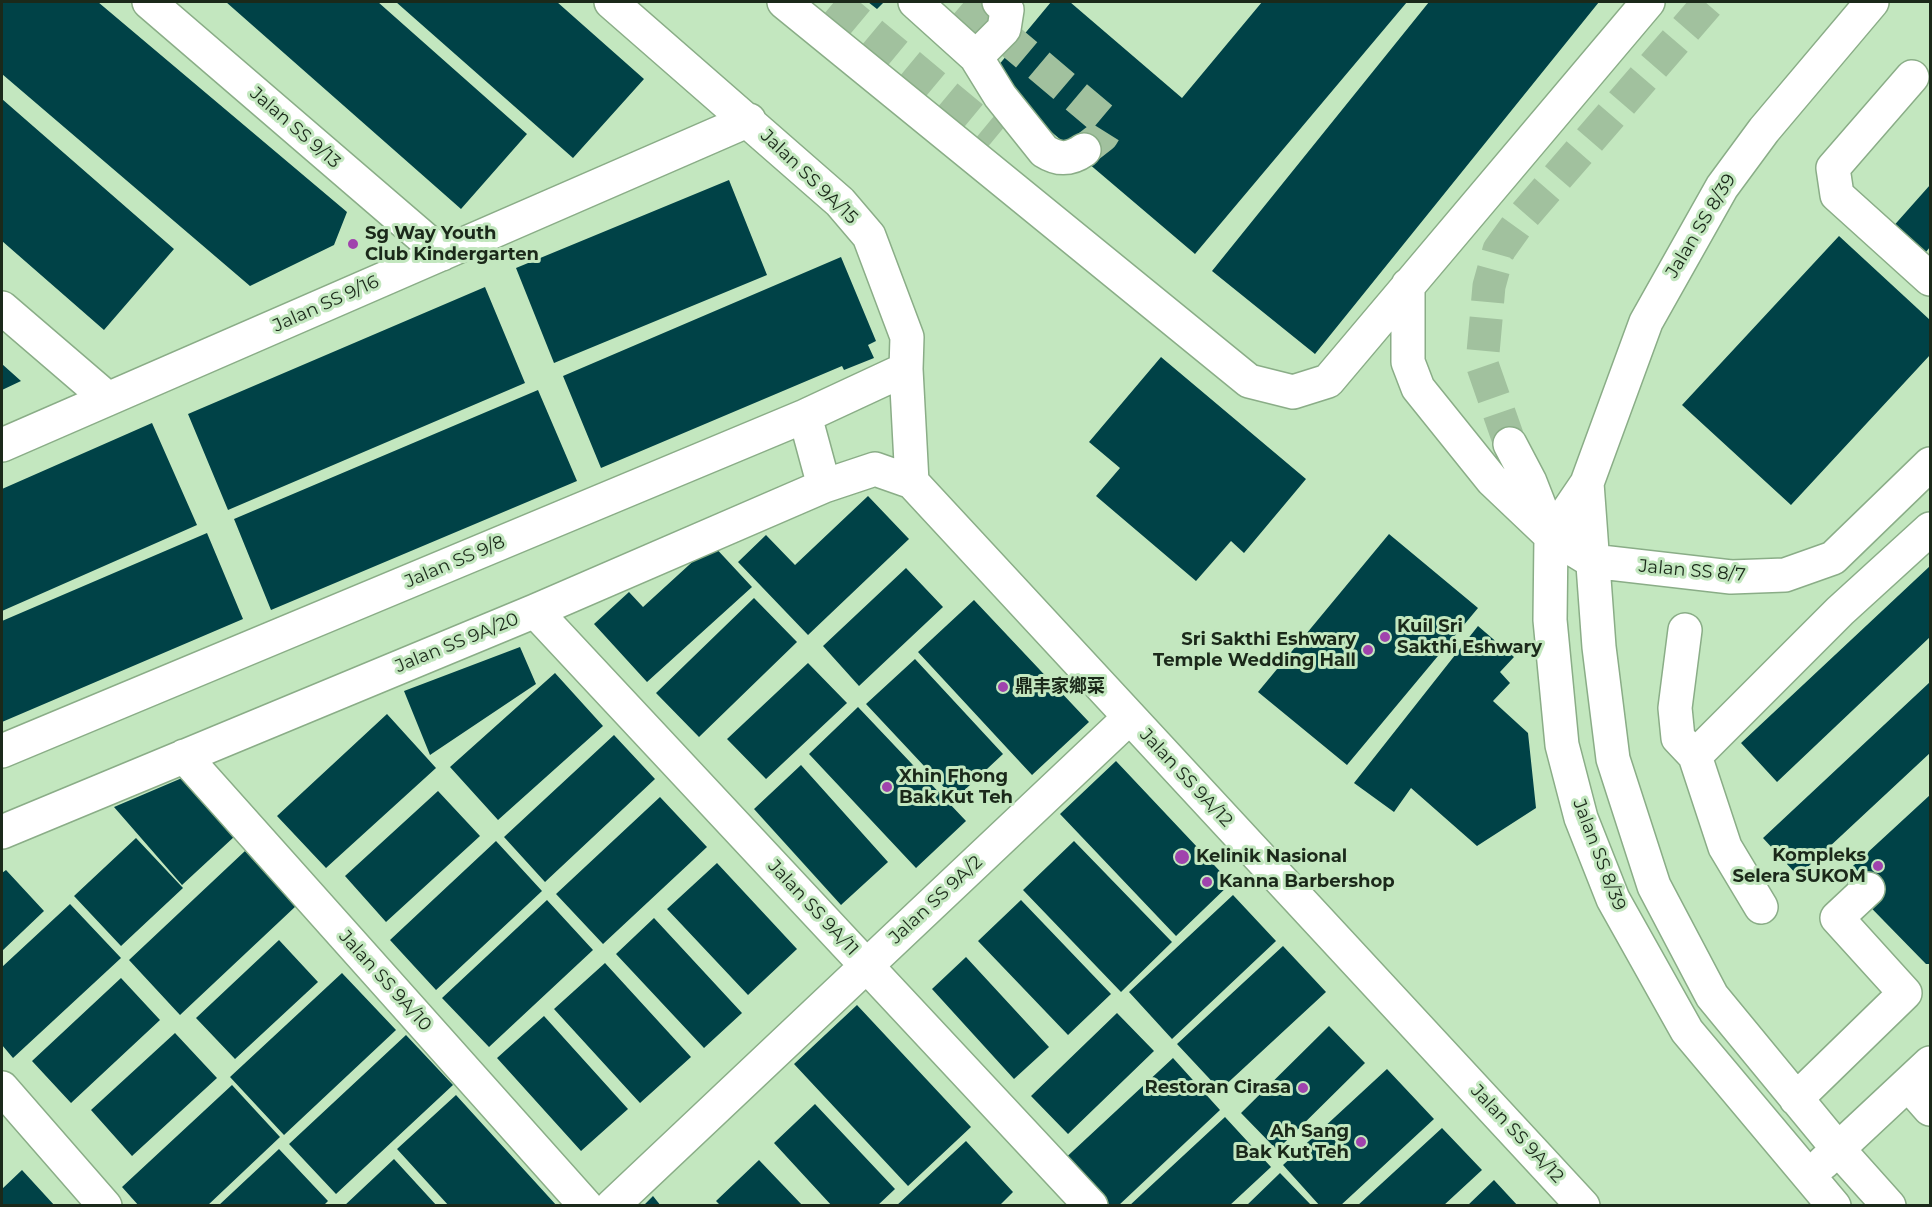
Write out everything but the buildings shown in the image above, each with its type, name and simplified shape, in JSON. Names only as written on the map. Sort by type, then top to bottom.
[{"type":"street","name":"Jalan SS 9/13","points":[[148,2],[442,254]]},
{"type":"street","name":"Jalan SS 9A/15","points":[[611,2],[749,120],[840,202],[868,236],[907,337],[906,369],[912,483]]},
{"type":"street","points":[[784,2],[1249,381],[1293,392],[1328,381],[1648,2]]},
{"type":"street","points":[[976,57],[1004,29],[1007,10],[999,2]]},
{"type":"street","name":"Jalan SS 8/39","points":[[1834,1206],[1687,1031],[1613,899],[1581,818],[1562,745],[1550,620],[1551,536],[1587,483],[1646,322],[1722,187],[1764,130],[1872,2]]},
{"type":"street","points":[[920,3],[976,57],[1000,96],[1044,151],[1053,157],[1065,158],[1084,150]]},
{"type":"street","points":[[1912,76],[1833,168],[1837,195],[1930,279]]},
{"type":"street","name":"Jalan SS 9/16","points":[[2,445],[749,120]]},
{"type":"street","points":[[1408,285],[1413,375]]},
{"type":"street","points":[[2,308],[108,399]]},
{"type":"street","points":[[1369,334],[1413,375],[1492,480],[1551,536],[1592,561]]},
{"type":"street","name":"Jalan SS 9/8","points":[[2,751],[805,416],[906,369]]},
{"type":"street","points":[[805,416],[824,486]]},
{"type":"street","points":[[1510,444],[1530,482],[1551,536]]},
{"type":"street","name":"Jalan SS 8/7","points":[[1592,561],[1731,577],[1785,575],[1833,558],[1930,464]]},
{"type":"street","name":"Jalan SS 9A/20","points":[[2,832],[535,611],[824,486],[875,469],[912,483]]},
{"type":"street","name":"Jalan SS 9A/12","points":[[912,483],[1582,1206]]},
{"type":"street","name":"Jalan SS 8/39","points":[[1587,483],[1599,647],[1613,759],[1654,886],[1712,996],[1838,1149],[1889,1206]]},
{"type":"street","points":[[1695,756],[1840,611],[1930,529]]},
{"type":"street","name":"Jalan SS 9A/11","points":[[535,611],[1091,1206]]},
{"type":"street","points":[[1685,630],[1675,708],[1678,738],[1695,756],[1725,847],[1761,907]]},
{"type":"street","name":"Jalan SS 9A/2","points":[[612,1206],[1130,717]]},
{"type":"street","name":"Jalan SS 9A/10","points":[[184,756],[586,1206]]},
{"type":"street","points":[[1796,1099],[1905,993],[1837,918],[1868,889]]},
{"type":"street","points":[[1808,1176],[1919,1073],[1930,1109]]},
{"type":"street","points":[[2,1088],[105,1206]]},
{"type":"tunnel","points":[[834,2],[996,137]]},
{"type":"tunnel","points":[[964,2],[1105,121],[1107,128],[1102,136],[1084,150]]},
{"type":"tunnel","points":[[1510,444],[1482,364],[1489,286],[1499,250],[1522,218],[1709,2]]},
{"type":"place","name":"Sg Way Youth Club Kindergarten","points":[[353,244]]},
{"type":"place","name":"Kuil Sri Sakthi Eshwary","points":[[1385,637]]},
{"type":"place","name":"Sri Sakthi Eshwary Temple Wedding Hall","points":[[1368,650]]},
{"type":"place","name":"鼎丰家鄉菜","points":[[1003,687]]},
{"type":"place","name":"Xhin Fhong Bak Kut Teh","points":[[887,787]]},
{"type":"place","name":"Kelinik Nasional","points":[[1182,857]]},
{"type":"place","name":"Kompleks Selera SUKOM","points":[[1878,866]]},
{"type":"place","name":"Kanna Barbershop","points":[[1207,882]]},
{"type":"place","name":"Restoran Cirasa","points":[[1303,1088]]},
{"type":"place","name":"Ah Sang Bak Kut Teh","points":[[1361,1142]]}]
